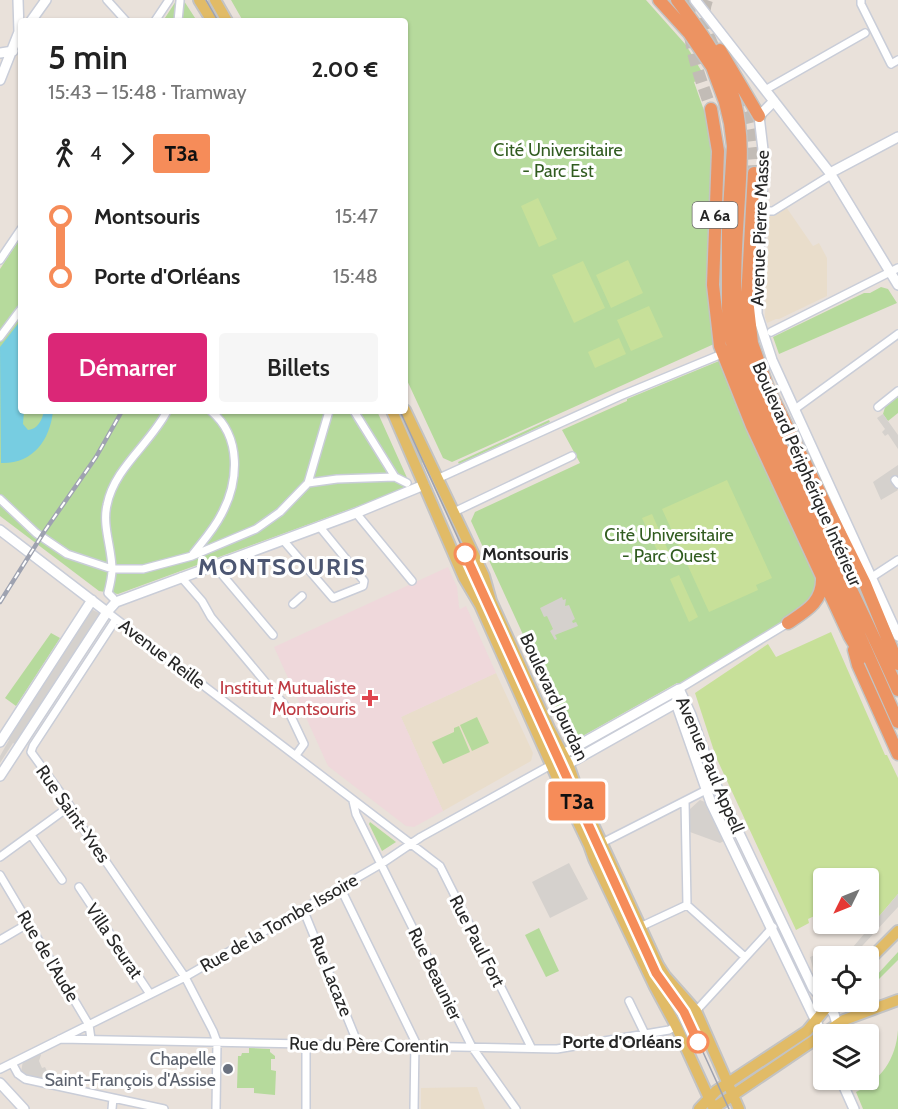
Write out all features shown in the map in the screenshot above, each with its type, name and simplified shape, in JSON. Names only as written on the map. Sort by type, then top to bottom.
[{"type":"highway","name":"Boulevard Périphérique Intérieur","points":[[659,0],[689,33],[712,67],[730,123],[733,146],[728,226],[728,307],[729,328],[735,358],[768,440],[826,560],[896,717]]},
{"type":"highway","points":[[679,0],[685,2],[727,59],[759,116]]},
{"type":"highway","points":[[679,0],[720,64],[737,111],[741,162],[736,309],[739,337],[749,371],[775,433],[898,690]]},
{"type":"highway","name":"A 6a","points":[[711,109],[718,151],[713,275],[716,321],[726,362],[748,417],[822,574]]},
{"type":"highway","name":"A 6a","points":[[754,173],[748,261],[748,315],[752,343],[775,403],[817,486]]},
{"type":"highway","points":[[817,486],[862,599],[873,634]]},
{"type":"highway","points":[[817,486],[865,584],[898,664]]},
{"type":"highway","points":[[822,574],[850,637],[896,717]]},
{"type":"highway","points":[[788,622],[807,611],[818,599],[822,574]]},
{"type":"highway","points":[[850,637],[858,665],[898,754]]},
{"type":"main road","points":[[199,0],[210,18]]},
{"type":"main road","points":[[215,0],[225,18]]},
{"type":"main road","name":"Boulevard Jourdan","points":[[393,414],[464,578],[480,605],[551,765],[714,1109]]},
{"type":"main road","name":"Boulevard Jourdan","points":[[407,414],[484,576],[495,610],[549,728],[566,759],[578,792],[661,971],[696,1011],[739,1109]]},
{"type":"main road","points":[[879,950],[898,931]]},
{"type":"main road","points":[[837,1024],[898,1000]]},
{"type":"main road","points":[[714,1109],[730,1089],[807,1031],[821,1012]]},
{"type":"main road","points":[[699,1109],[709,1097],[730,1089],[813,1042]]},
{"type":"street","points":[[18,0],[18,21]]},
{"type":"street","points":[[34,18],[46,0]]},
{"type":"street","points":[[107,0],[123,18]]},
{"type":"street","points":[[157,18],[169,0]]},
{"type":"street","points":[[695,0],[830,174],[894,271],[898,285]]},
{"type":"street","points":[[861,0],[861,4],[894,62]]},
{"type":"street","points":[[178,18],[180,1]]},
{"type":"street","points":[[765,90],[865,33]]},
{"type":"street","points":[[0,53],[17,50]]},
{"type":"street","points":[[0,80],[17,50]]},
{"type":"street","points":[[759,116],[774,101]]},
{"type":"street","name":"Avenue Pierre Masse","points":[[759,116],[764,158],[757,314],[772,360],[898,636]]},
{"type":"street","points":[[761,211],[773,210],[830,174],[898,137]]},
{"type":"street","points":[[0,260],[18,233]]},
{"type":"street","points":[[771,332],[894,271]]},
{"type":"street","points":[[0,337],[18,313]]},
{"type":"street","points":[[795,410],[898,334]]},
{"type":"street","points":[[437,479],[717,356]]},
{"type":"street","points":[[878,406],[898,391]]},
{"type":"street","points":[[113,598],[108,593],[112,569],[106,525],[108,500],[116,481],[157,429],[165,414]]},
{"type":"street","points":[[192,556],[222,515],[229,498],[234,474],[235,457],[232,441],[225,427],[214,414]]},
{"type":"street","points":[[0,499],[27,526],[56,548],[80,559],[112,569],[151,568],[192,556],[256,529],[280,512],[308,483],[328,414]]},
{"type":"street","points":[[356,414],[395,477]]},
{"type":"street","points":[[454,512],[572,456]]},
{"type":"street","points":[[308,483],[395,477],[407,483]]},
{"type":"street","points":[[0,776],[107,612],[116,602],[356,513],[424,485]]},
{"type":"street","points":[[356,513],[412,581]]},
{"type":"street","points":[[283,540],[333,598],[363,586],[364,581],[319,526]]},
{"type":"street","name":"Avenue Reille","points":[[0,530],[411,844]]},
{"type":"street","points":[[872,577],[898,560]]},
{"type":"street","points":[[214,565],[273,635]]},
{"type":"street","points":[[181,577],[202,601],[211,617],[287,708],[304,744],[296,755]]},
{"type":"street","points":[[293,604],[302,596]]},
{"type":"street","points":[[0,742],[3,731],[92,600]]},
{"type":"street","name":"Rue Saint-Yves","points":[[116,619],[32,748],[34,759],[70,806],[185,976],[218,1042]]},
{"type":"street","points":[[551,765],[562,766],[566,759],[788,622]]},
{"type":"street","name":"Avenue Paul Appell","points":[[679,689],[676,704],[706,790],[817,1024]]},
{"type":"street","name":"Avenue Paul Appell","points":[[679,689],[691,715],[716,785],[813,988]]},
{"type":"street","points":[[566,759],[676,704]]},
{"type":"street","name":"Rue de la Tombe Issoire","points":[[0,1069],[185,976],[551,765]]},
{"type":"street","points":[[602,843],[716,785]]},
{"type":"street","name":"Rue Beaunier","points":[[353,801],[356,814],[472,1047],[516,1109]]},
{"type":"street","points":[[685,801],[687,905],[745,957]]},
{"type":"street","points":[[0,857],[70,806]]},
{"type":"street","points":[[31,835],[62,880]]},
{"type":"street","name":"Rue Paul Fort","points":[[411,844],[441,868],[531,1047]]},
{"type":"street","name":"Rue de l'Aude","points":[[0,875],[89,1024],[92,1039]]},
{"type":"street","name":"Villa Seurat","points":[[79,887],[150,994]]},
{"type":"street","points":[[340,887],[414,1038],[414,1109]]},
{"type":"street","points":[[640,927],[687,905]]},
{"type":"street","name":"Rue Lacaze","points":[[303,909],[358,1044]]},
{"type":"street","points":[[696,1011],[771,927],[782,922]]},
{"type":"street","points":[[0,940],[28,923]]},
{"type":"street","points":[[629,1001],[645,1034]]},
{"type":"street","name":"Avenue Paul Appell","points":[[833,1012],[837,1024]]},
{"type":"street","name":"Rue du Père Corentin","points":[[58,1039],[557,1048],[669,1030],[676,1026]]},
{"type":"street","points":[[216,1109],[218,1042]]},
{"type":"street","points":[[306,1043],[306,1109]]},
{"type":"street","points":[[12,1063],[22,1078],[164,1109]]},
{"type":"street","points":[[0,1083],[24,1109]]},
{"type":"street","points":[[846,1090],[855,1109]]},
{"type":"street","points":[[112,1109],[113,1098]]},
{"type":"shaded area","points":[[784,204],[813,246],[819,243],[827,258],[827,296],[767,323],[765,317],[769,217]]},
{"type":"shaded area","points":[[883,414],[898,435],[898,449],[888,434],[885,436],[882,432],[885,429],[877,418]]},
{"type":"shaded area","points":[[898,465],[898,477],[892,481],[898,490],[881,500],[873,482]]},
{"type":"shaded area","name":"Institut Mutualiste Montsouris","points":[[448,567],[457,587],[459,607],[460,609],[466,606],[496,673],[401,717],[443,811],[414,827],[406,826],[328,766],[274,647]]},
{"type":"shaded area","points":[[562,597],[563,600],[566,599],[565,606],[569,605],[575,619],[573,623],[576,622],[578,626],[555,635],[557,639],[555,640],[550,631],[553,629],[547,616],[544,617],[540,608]]},
{"type":"shaded area","points":[[91,609],[99,613],[100,617],[16,745],[13,743],[0,763],[0,756],[9,740],[6,739],[0,747]]},
{"type":"shaded area","points":[[496,673],[533,753],[531,761],[443,811],[401,717]]},
{"type":"shaded area","points":[[700,800],[705,802],[724,841],[720,843],[690,832],[690,809]]},
{"type":"shaded area","points":[[569,863],[588,899],[550,918],[532,882]]},
{"type":"shaded area","points":[[898,894],[898,907],[879,928],[879,916]]},
{"type":"shaded area","points":[[864,934],[873,934],[862,946],[854,946]]},
{"type":"shaded area","points":[[39,1052],[42,1068],[45,1067],[49,1075],[48,1082],[28,1078],[21,1072],[23,1061]]},
{"type":"shaded area","points":[[477,1087],[485,1109],[421,1109],[421,1088]]},
{"type":"green space","name":"Cité Universitaire - Parc Est","points":[[231,0],[646,0],[686,45],[705,77],[694,82],[707,119],[712,148],[707,286],[714,344],[452,462],[443,458],[408,382],[408,18],[241,18]]},
{"type":"green space","points":[[176,1],[184,1],[195,18],[165,18]]},
{"type":"green space","points":[[538,198],[557,239],[539,247],[521,206]]},
{"type":"green space","points":[[18,242],[18,414],[378,414],[408,480],[405,487],[118,594],[99,591],[0,516],[0,269]]},
{"type":"green space","points":[[628,260],[643,293],[611,308],[596,275]]},
{"type":"green space","points":[[583,261],[605,308],[574,323],[552,275]]},
{"type":"green space","points":[[881,287],[888,289],[897,303],[779,354],[773,337]]},
{"type":"green space","points":[[649,306],[663,337],[631,351],[617,320]]},
{"type":"green space","points":[[619,338],[626,354],[595,368],[588,352]]},
{"type":"green space","name":"Cité Universitaire - Parc Ouest","points":[[719,361],[815,574],[814,591],[804,604],[806,607],[681,685],[677,683],[579,738],[569,735],[471,521],[475,512],[580,463],[562,430],[627,401],[627,399]]},
{"type":"green space","points":[[898,396],[898,413],[888,421],[883,414],[886,404]]},
{"type":"green space","points":[[396,414],[403,414],[425,461],[419,464]]},
{"type":"green space","points":[[549,420],[550,422],[459,464],[458,462]]},
{"type":"green space","points":[[727,480],[772,578],[756,585],[758,590],[709,612],[662,509]]},
{"type":"green space","points":[[652,514],[671,557],[662,561],[642,518]]},
{"type":"green space","points":[[479,572],[551,739],[544,742],[467,578]]},
{"type":"green space","points":[[679,575],[698,617],[689,622],[670,579]]},
{"type":"green space","points":[[831,632],[885,755],[898,778],[898,894],[879,916],[879,868],[813,868],[813,917],[808,919],[809,923],[796,930],[716,757],[695,693],[768,644],[776,657]]},
{"type":"green space","points":[[51,633],[60,638],[16,706],[5,698]]},
{"type":"green space","points":[[477,717],[489,743],[472,751],[460,725]]},
{"type":"green space","points":[[459,726],[470,752],[443,764],[432,742],[454,732],[454,728]]},
{"type":"green space","points":[[571,782],[604,854],[598,856],[565,785]]},
{"type":"green space","points":[[370,822],[396,842],[382,851]]},
{"type":"green space","points":[[608,863],[683,1000],[673,1010],[660,990],[602,866]]},
{"type":"green space","points":[[539,928],[559,971],[546,977],[525,935]]},
{"type":"green space","points":[[898,952],[898,960],[879,979],[879,973]]},
{"type":"green space","points":[[898,1030],[898,1109],[863,1109],[856,1092],[879,1090],[879,1076],[886,1067],[897,1040]]},
{"type":"green space","points":[[249,1048],[270,1049],[275,1056],[275,1059],[271,1059],[271,1070],[276,1071],[275,1095],[254,1093],[254,1088],[237,1088],[238,1056],[242,1053],[249,1053]]},
{"type":"water","points":[[18,324],[18,414],[24,414],[23,424],[28,430],[34,428],[39,424],[43,414],[52,414],[44,440],[31,455],[12,462],[1,463],[0,347]]},
{"type":"tunnel","points":[[691,0],[689,14],[691,42],[711,109]]},
{"type":"tunnel","points":[[707,0],[704,12],[705,23],[713,46]]},
{"type":"tunnel","points":[[731,79],[742,103],[748,125],[754,173]]},
{"type":"tram line","points":[[206,0],[216,18]]},
{"type":"tram line","points":[[401,414],[656,973],[687,1017],[729,1109]]},
{"type":"tram line","name":"T3a","points":[[465,554],[656,973],[684,1012],[698,1042]]},
{"type":"railway","points":[[0,602],[44,532],[96,457],[120,414]]},
{"type":"place","name":"Montsouris","points":[[465,554]]},
{"type":"place","name":"Institut Mutualiste Montsouris","points":[[370,698]]},
{"type":"place","name":"Porte d'Orléans","points":[[698,1042]]},
{"type":"place","name":"Chapelle Saint-François d'Assise","points":[[228,1069]]},
{"type":"district","name":"MONTSOURIS","points":[[282,566]]}]
